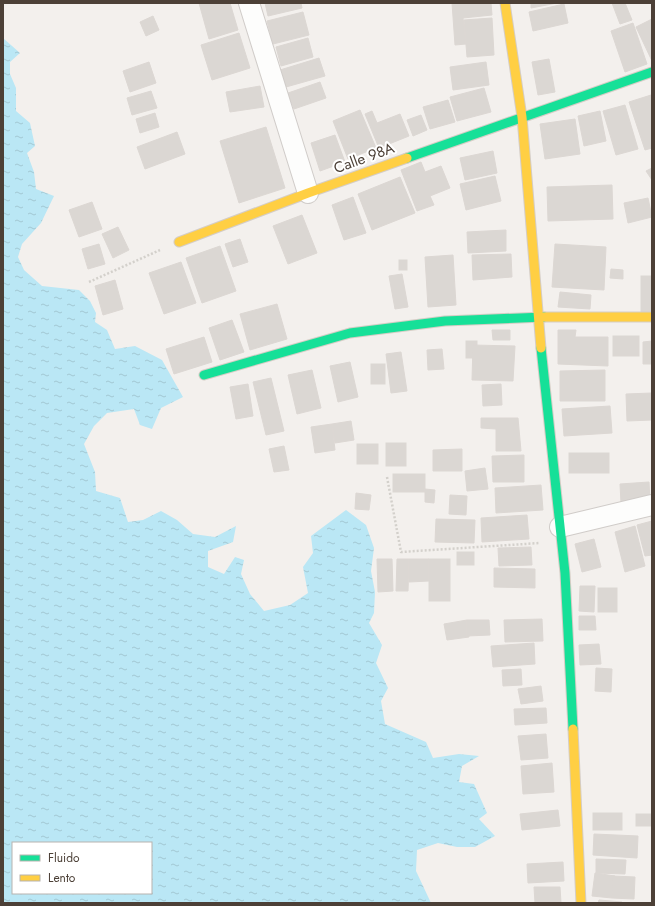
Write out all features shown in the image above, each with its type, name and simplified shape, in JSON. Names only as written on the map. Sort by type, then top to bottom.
[{"type":"street","points":[[250,3],[308,193]]},
{"type":"street","points":[[505,3],[522,117],[538,316],[566,573],[581,903]]},
{"type":"street","name":"Calle 98A","points":[[179,242],[308,193],[652,72]]},
{"type":"street","points":[[204,375],[350,333],[445,321],[538,316],[652,317]]},
{"type":"street","points":[[561,534],[652,505]]},
{"type":"path","points":[[89,282],[179,242]]},
{"type":"path","points":[[387,477],[401,552],[561,534]]},
{"type":"water","points":[[3,38],[20,53],[10,62],[10,74],[16,88],[16,111],[30,123],[35,146],[27,153],[34,172],[36,189],[54,196],[41,223],[22,244],[18,257],[24,270],[42,286],[79,290],[90,301],[96,313],[95,322],[107,330],[115,349],[135,346],[162,360],[183,397],[161,408],[152,429],[140,425],[134,409],[107,413],[94,426],[84,444],[95,472],[96,491],[120,498],[128,522],[143,520],[161,511],[177,520],[193,534],[215,537],[236,526],[233,542],[208,551],[208,567],[224,574],[235,557],[244,560],[241,574],[250,594],[264,611],[290,605],[308,593],[303,567],[313,553],[311,536],[346,510],[366,525],[374,548],[371,571],[375,592],[374,613],[369,623],[382,645],[376,663],[388,688],[381,701],[385,724],[426,742],[433,758],[459,754],[479,756],[462,766],[459,782],[474,784],[487,813],[479,819],[495,836],[475,847],[457,847],[438,843],[417,850],[416,871],[431,903],[3,903]]},
{"type":"building","points":[[199,3],[230,3],[238,30],[209,39]]},
{"type":"building","points":[[265,3],[301,3],[302,8],[268,16]]},
{"type":"building","points":[[452,3],[491,3],[492,15],[463,18],[466,44],[455,45]]},
{"type":"building","points":[[531,3],[557,3],[531,8]]},
{"type":"building","points":[[612,3],[625,3],[632,20],[620,24]]},
{"type":"building","points":[[564,4],[568,23],[533,31],[529,12]]},
{"type":"building","points":[[303,12],[309,35],[273,44],[267,21]]},
{"type":"building","points":[[153,16],[159,30],[146,36],[140,22]]},
{"type":"building","points":[[492,18],[494,55],[467,57],[464,20]]},
{"type":"building","points":[[652,19],[652,61],[636,27]]},
{"type":"building","points":[[633,23],[647,64],[625,72],[611,31]]},
{"type":"building","points":[[239,33],[250,68],[212,80],[201,45]]},
{"type":"building","points":[[308,38],[313,57],[281,66],[276,47]]},
{"type":"building","points":[[319,58],[325,76],[286,87],[280,70]]},
{"type":"building","points":[[549,59],[555,92],[538,95],[532,62]]},
{"type":"building","points":[[149,62],[156,83],[130,92],[123,71]]},
{"type":"building","points":[[486,62],[489,85],[453,90],[450,67]]},
{"type":"building","points":[[320,82],[326,98],[294,109],[288,93]]},
{"type":"building","points":[[260,86],[264,107],[230,112],[226,92]]},
{"type":"building","points":[[484,88],[491,112],[457,121],[450,97]]},
{"type":"building","points":[[151,91],[157,108],[132,115],[127,98]]},
{"type":"building","points":[[651,95],[652,148],[645,150],[629,102]]},
{"type":"building","points":[[448,100],[455,122],[430,129],[423,107]]},
{"type":"building","points":[[625,105],[638,149],[616,155],[603,111]]},
{"type":"building","points":[[360,110],[376,148],[348,159],[333,121]]},
{"type":"building","points":[[372,111],[377,123],[400,114],[409,136],[379,148],[365,114]]},
{"type":"building","points":[[600,111],[606,141],[584,146],[578,116]]},
{"type":"building","points":[[155,113],[159,127],[140,133],[136,119]]},
{"type":"building","points":[[421,115],[427,130],[413,136],[407,120]]},
{"type":"building","points":[[575,119],[580,154],[545,159],[540,124]]},
{"type":"building","points":[[266,127],[285,188],[239,203],[220,141]]},
{"type":"building","points":[[177,132],[185,154],[145,169],[137,147]]},
{"type":"building","points":[[335,135],[345,162],[320,171],[311,143]]},
{"type":"building","points":[[493,151],[497,173],[465,180],[460,158]]},
{"type":"building","points":[[421,162],[425,172],[441,166],[450,188],[430,196],[434,205],[417,211],[401,170]]},
{"type":"building","points":[[652,168],[652,180],[646,171]]},
{"type":"building","points":[[495,176],[501,201],[466,210],[460,184]]},
{"type":"building","points":[[400,177],[415,213],[372,230],[358,194]]},
{"type":"building","points":[[612,185],[613,219],[548,221],[547,187]]},
{"type":"building","points":[[353,197],[366,233],[344,240],[332,205]]},
{"type":"building","points":[[648,198],[652,217],[628,223],[624,203]]},
{"type":"building","points":[[92,202],[102,229],[79,237],[69,210]]},
{"type":"building","points":[[302,215],[317,253],[288,264],[273,226]]},
{"type":"building","points":[[118,227],[129,250],[113,258],[102,234]]},
{"type":"building","points":[[506,230],[506,251],[468,253],[467,232]]},
{"type":"building","points":[[240,239],[248,262],[233,267],[225,244]]},
{"type":"building","points":[[99,244],[105,264],[88,269],[82,249]]},
{"type":"building","points":[[555,244],[606,247],[604,290],[552,287]]},
{"type":"building","points":[[220,246],[236,291],[202,303],[186,258]]},
{"type":"building","points":[[511,254],[512,277],[473,280],[472,255]]},
{"type":"building","points":[[453,255],[456,305],[428,307],[425,257]]},
{"type":"building","points":[[399,260],[407,260],[407,270],[399,270]]},
{"type":"building","points":[[181,262],[196,303],[164,314],[149,273]]},
{"type":"building","points":[[611,269],[623,270],[623,279],[610,278]]},
{"type":"building","points":[[402,274],[408,307],[395,309],[389,276]]},
{"type":"building","points":[[641,276],[652,276],[652,313],[641,313]]},
{"type":"building","points":[[115,280],[123,309],[103,315],[95,286]]},
{"type":"building","points":[[560,292],[591,295],[590,309],[558,307]]},
{"type":"building","points":[[277,304],[287,339],[250,350],[240,314]]},
{"type":"building","points":[[232,320],[244,352],[220,360],[209,328]]},
{"type":"building","points":[[492,330],[510,330],[510,340],[493,340]]},
{"type":"building","points":[[558,330],[576,330],[575,337],[608,337],[608,366],[558,364]]},
{"type":"building","points":[[613,336],[639,336],[639,356],[613,356]]},
{"type":"building","points":[[204,337],[212,362],[174,374],[166,349]]},
{"type":"building","points":[[466,341],[477,341],[477,358],[466,358]]},
{"type":"building","points":[[652,341],[652,364],[643,364],[643,342]]},
{"type":"building","points":[[473,345],[515,346],[513,381],[472,380]]},
{"type":"building","points":[[442,349],[444,369],[428,370],[427,350]]},
{"type":"building","points":[[401,352],[407,391],[391,393],[386,354]]},
{"type":"building","points":[[350,362],[358,397],[338,402],[330,366]]},
{"type":"building","points":[[371,364],[385,364],[385,384],[371,384]]},
{"type":"building","points":[[312,370],[321,408],[297,414],[288,375]]},
{"type":"building","points":[[605,370],[605,401],[560,401],[560,371]]},
{"type":"building","points":[[271,378],[284,431],[266,435],[253,382]]},
{"type":"building","points":[[248,384],[253,416],[236,419],[230,387]]},
{"type":"building","points":[[501,384],[502,405],[483,406],[482,385]]},
{"type":"building","points":[[652,393],[652,420],[627,421],[626,394]]},
{"type":"building","points":[[610,406],[612,433],[564,436],[562,409]]},
{"type":"building","points":[[481,418],[518,418],[521,451],[496,451],[496,429],[481,428]]},
{"type":"building","points":[[351,421],[354,440],[335,443],[332,424]]},
{"type":"building","points":[[332,424],[335,450],[315,453],[311,427]]},
{"type":"building","points":[[386,443],[406,443],[406,466],[386,466]]},
{"type":"building","points":[[357,444],[378,444],[378,464],[357,464]]},
{"type":"building","points":[[284,446],[289,470],[274,472],[269,449]]},
{"type":"building","points":[[462,449],[462,471],[433,471],[433,450]]},
{"type":"building","points":[[569,453],[609,453],[609,473],[569,473]]},
{"type":"building","points":[[524,455],[524,482],[493,482],[492,456]]},
{"type":"building","points":[[485,468],[488,489],[467,491],[465,471]]},
{"type":"building","points":[[393,474],[425,474],[425,492],[393,492]]},
{"type":"building","points":[[649,482],[650,501],[621,503],[620,484]]},
{"type":"building","points":[[541,485],[543,510],[496,513],[495,488]]},
{"type":"building","points":[[425,489],[435,490],[434,503],[425,502]]},
{"type":"building","points":[[356,493],[371,495],[369,510],[355,509]]},
{"type":"building","points":[[450,495],[467,496],[466,515],[449,514]]},
{"type":"building","points":[[527,515],[529,539],[482,542],[481,518]]},
{"type":"building","points":[[436,519],[475,520],[474,543],[435,542]]},
{"type":"building","points":[[652,521],[652,555],[645,556],[637,525]]},
{"type":"building","points":[[635,526],[645,566],[625,572],[615,532]]},
{"type":"building","points":[[594,539],[601,567],[582,572],[575,544]]},
{"type":"building","points":[[531,547],[532,565],[499,566],[498,548]]},
{"type":"building","points":[[457,552],[474,552],[474,565],[457,565]]},
{"type":"building","points":[[377,559],[392,559],[393,591],[378,592]]},
{"type":"building","points":[[397,559],[409,559],[408,591],[396,591]]},
{"type":"building","points":[[409,559],[429,559],[429,581],[409,582]]},
{"type":"building","points":[[429,559],[450,559],[450,601],[429,601]]},
{"type":"building","points":[[494,568],[535,569],[535,588],[494,587]]},
{"type":"building","points":[[580,586],[595,586],[594,612],[579,611]]},
{"type":"building","points":[[598,588],[617,588],[617,612],[598,612]]},
{"type":"building","points":[[579,616],[595,616],[596,630],[579,630]]},
{"type":"building","points":[[542,619],[543,641],[505,642],[504,620]]},
{"type":"building","points":[[467,620],[469,637],[447,640],[444,624]]},
{"type":"building","points":[[467,620],[489,620],[490,635],[467,636]]},
{"type":"building","points":[[534,643],[535,664],[493,667],[491,646]]},
{"type":"building","points":[[599,644],[601,664],[580,665],[579,645]]},
{"type":"building","points":[[596,668],[612,669],[611,692],[595,691]]},
{"type":"building","points":[[521,669],[522,685],[503,686],[502,670]]},
{"type":"building","points":[[541,686],[543,701],[521,704],[518,689]]},
{"type":"building","points":[[546,708],[547,723],[515,725],[514,709]]},
{"type":"building","points":[[546,734],[548,758],[521,760],[518,736]]},
{"type":"building","points":[[552,763],[554,792],[523,794],[521,766]]},
{"type":"building","points":[[558,810],[560,826],[522,830],[520,814]]},
{"type":"building","points":[[593,813],[622,813],[622,830],[593,830]]},
{"type":"building","points":[[636,814],[652,814],[652,826],[636,826]]},
{"type":"building","points":[[594,834],[638,836],[637,858],[593,855]]},
{"type":"building","points":[[596,859],[626,860],[625,874],[596,873]]},
{"type":"building","points":[[563,862],[564,881],[528,883],[527,864]]},
{"type":"building","points":[[595,873],[615,876],[612,898],[592,896]]},
{"type":"building","points":[[613,876],[635,877],[634,899],[612,898]]},
{"type":"building","points":[[534,887],[560,887],[561,903],[535,903]]},
{"type":"building","points":[[599,900],[622,902],[622,903],[598,903]]},
{"type":"traffic: fast","points":[[407,158],[652,72]]},
{"type":"traffic: fast","points":[[204,375],[350,333],[445,321],[544,317]]},
{"type":"traffic: fast","points":[[541,348],[565,573],[573,729]]},
{"type":"traffic: slow","points":[[505,3],[522,117],[541,348]]},
{"type":"traffic: slow","points":[[179,242],[308,193],[407,158]]},
{"type":"traffic: slow","points":[[544,317],[652,317]]},
{"type":"traffic: slow","points":[[573,729],[581,903]]}]
